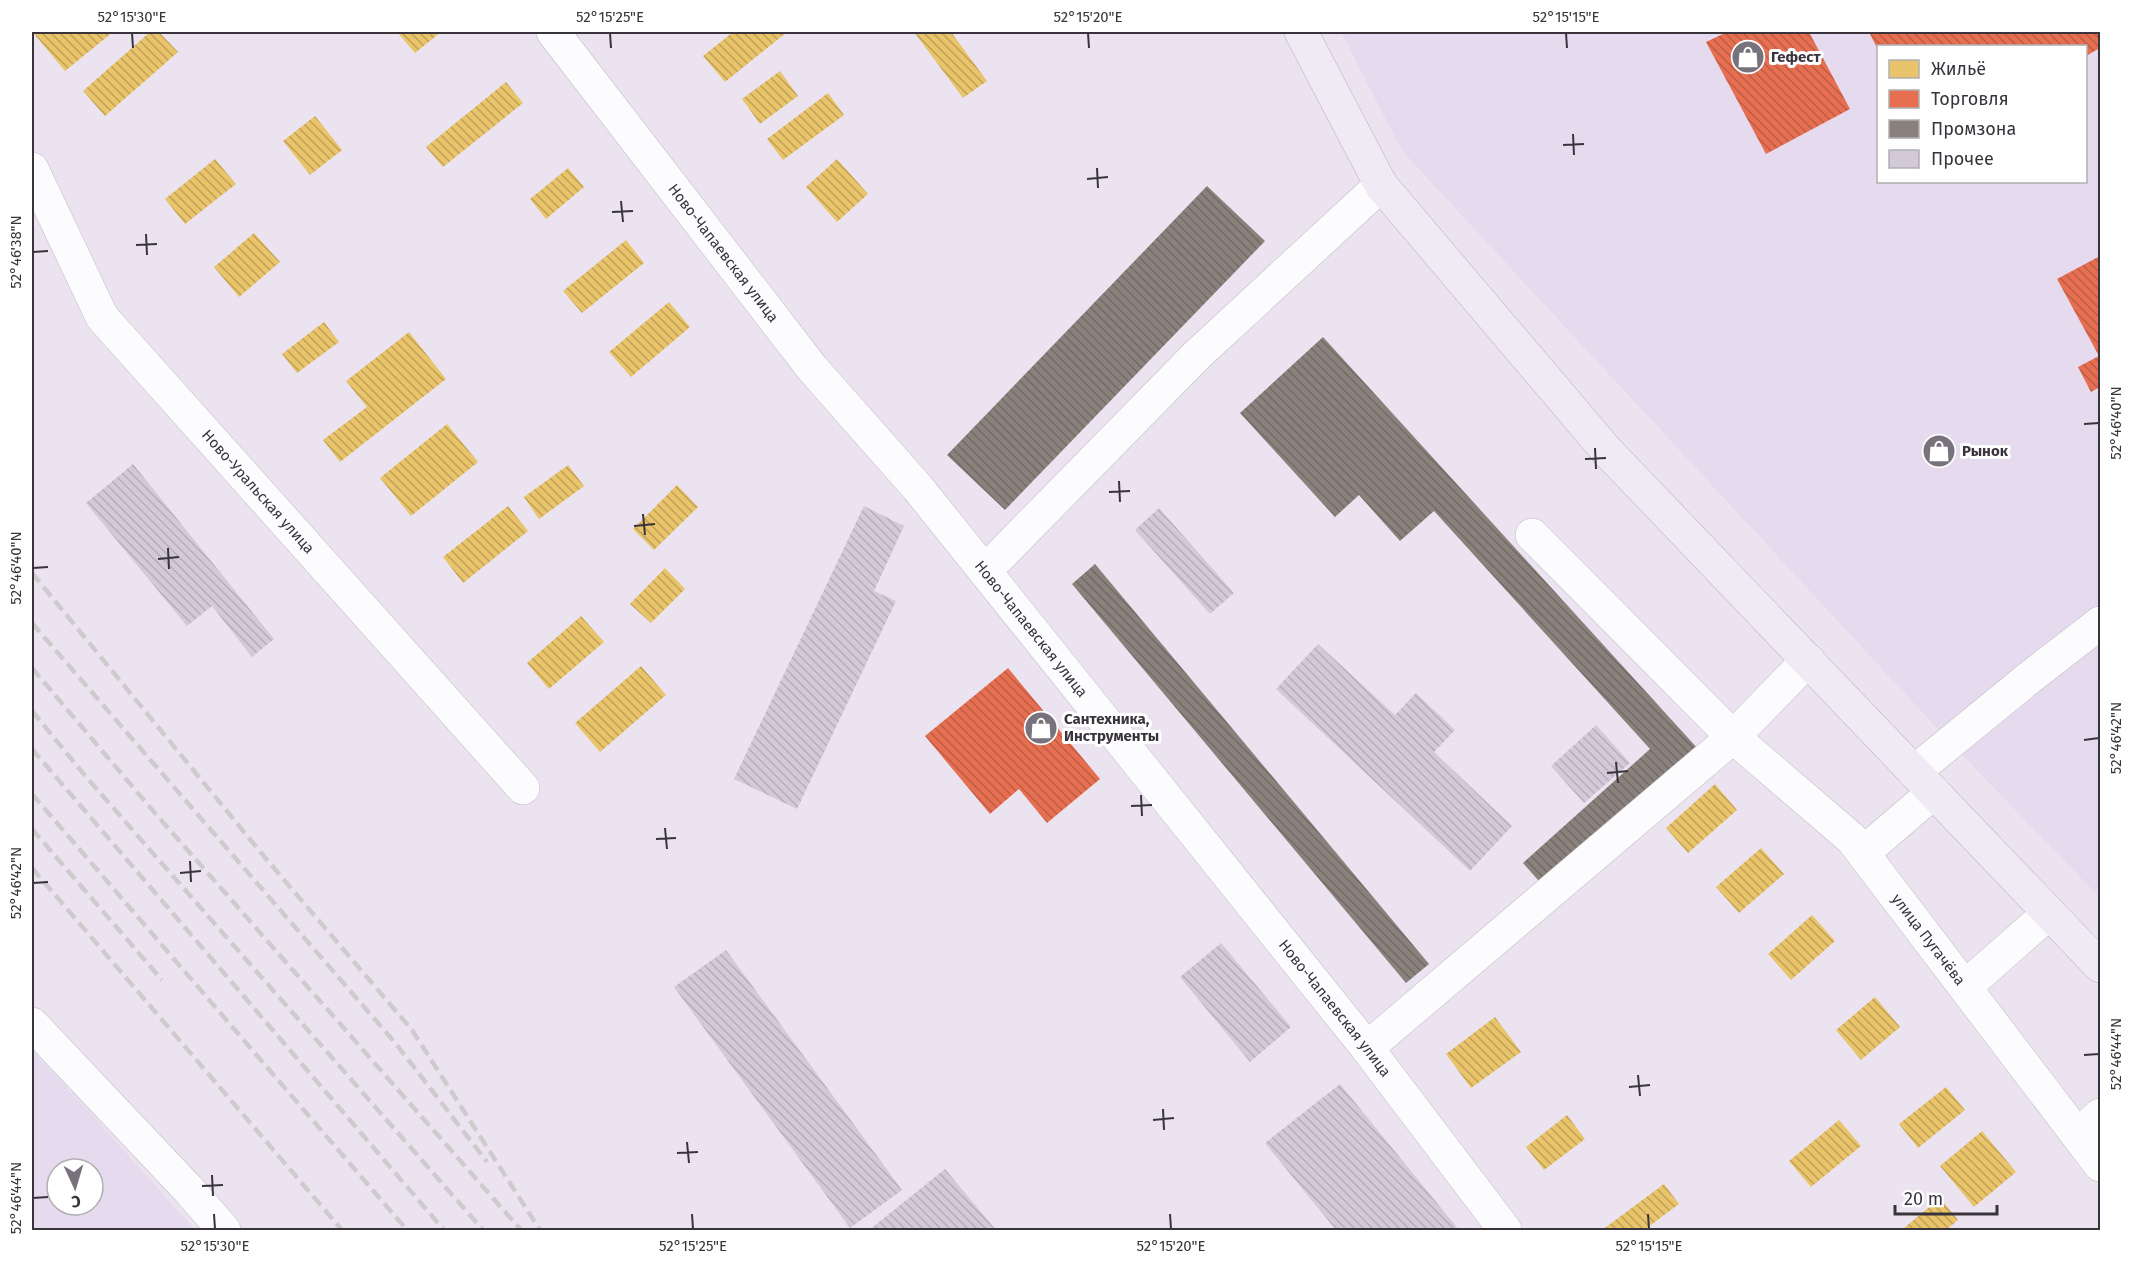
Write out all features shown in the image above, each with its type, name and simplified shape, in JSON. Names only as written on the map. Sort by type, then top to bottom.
[{"type":"main road","points":[[1301,32],[1381,185],[1607,451],[2100,966]]},
{"type":"street","name":"Ново-Чапаевская улица","points":[[553,32],[812,368],[918,488],[985,570],[1367,1048],[1505,1230]]},
{"type":"street","name":"Ново-Уральская улица","points":[[32,169],[102,317],[523,788]]},
{"type":"street","points":[[985,570],[1197,355],[1381,185]]},
{"type":"street","name":"улица Пугачёва","points":[[1532,535],[1733,737],[1852,839],[1965,987],[2089,1125],[2100,1165]]},
{"type":"street","points":[[1863,853],[1924,782],[2029,678],[2100,623]]},
{"type":"street","points":[[1367,1048],[1733,737],[1808,660]]},
{"type":"street","points":[[1965,987],[2049,913]]},
{"type":"street","points":[[32,1024],[224,1230]]},
{"type":"shaded area","points":[[1341,32],[2100,32],[2100,898],[1947,739],[1402,151]]},
{"type":"shaded area","points":[[32,1051],[87,1109],[195,1230],[32,1230]]},
{"type":"building: Жильё","points":[[39,32],[113,32],[65,71],[35,35]]},
{"type":"building: Жильё","points":[[150,32],[159,32],[178,52],[105,116],[83,91]]},
{"type":"building: Жильё","points":[[397,32],[441,32],[415,53]]},
{"type":"building: Жильё","points":[[733,32],[787,32],[725,82],[703,56]]},
{"type":"building: Жильё","points":[[914,32],[951,32],[987,81],[963,98]]},
{"type":"building: Жильё","points":[[780,71],[798,96],[760,124],[742,99]]},
{"type":"building: Жильё","points":[[506,82],[523,103],[443,167],[426,147]]},
{"type":"building: Жильё","points":[[828,93],[844,115],[783,160],[767,139]]},
{"type":"building: Жильё","points":[[315,116],[342,150],[310,175],[283,141]]},
{"type":"building: Жильё","points":[[215,159],[236,184],[185,224],[165,199]]},
{"type":"building: Жильё","points":[[837,159],[868,194],[837,222],[806,187]]},
{"type":"building: Жильё","points":[[568,168],[584,187],[546,219],[530,199]]},
{"type":"building: Жильё","points":[[254,233],[280,262],[239,297],[214,267]]},
{"type":"building: Жильё","points":[[626,240],[644,263],[582,313],[563,291]]},
{"type":"building: Жильё","points":[[669,302],[690,327],[631,377],[609,352]]},
{"type":"building: Жильё","points":[[324,322],[339,342],[297,373],[282,354]]},
{"type":"building: Жильё","points":[[409,332],[446,379],[340,462],[323,440],[367,407],[346,381]]},
{"type":"building: Жильё","points":[[447,424],[478,462],[411,516],[380,478]]},
{"type":"building: Жильё","points":[[568,465],[584,486],[539,519],[524,497]]},
{"type":"building: Жильё","points":[[677,485],[698,507],[654,550],[633,529]]},
{"type":"building: Жильё","points":[[508,506],[528,531],[463,583],[443,557]]},
{"type":"building: Жильё","points":[[665,568],[685,589],[651,623],[630,604]]},
{"type":"building: Жильё","points":[[581,616],[604,642],[549,689],[527,663]]},
{"type":"building: Жильё","points":[[641,666],[666,695],[600,752],[575,723]]},
{"type":"building: Жильё","points":[[1715,784],[1737,810],[1688,853],[1666,828]]},
{"type":"building: Жильё","points":[[1761,848],[1784,874],[1739,913],[1716,887]]},
{"type":"building: Жильё","points":[[1812,915],[1835,941],[1791,980],[1768,954]]},
{"type":"building: Жильё","points":[[1875,997],[1900,1027],[1861,1060],[1836,1030]]},
{"type":"building: Жильё","points":[[1495,1017],[1521,1052],[1471,1088],[1446,1054]]},
{"type":"building: Жильё","points":[[1946,1087],[1965,1110],[1918,1148],[1899,1124]]},
{"type":"building: Жильё","points":[[1567,1115],[1585,1139],[1544,1170],[1526,1147]]},
{"type":"building: Жильё","points":[[1839,1120],[1861,1146],[1811,1187],[1789,1161]]},
{"type":"building: Жильё","points":[[1982,1131],[2016,1172],[1974,1207],[1940,1166]]},
{"type":"building: Жильё","points":[[1664,1184],[1679,1204],[1644,1230],[1602,1230]]},
{"type":"building: Жильё","points":[[1940,1198],[1958,1220],[1946,1230],[1906,1230],[1904,1228]]},
{"type":"building: Торговля","points":[[1727,32],[1809,32],[1850,109],[1766,154],[1706,42]]},
{"type":"building: Торговля","points":[[1869,32],[2100,32],[2100,48],[2087,55],[2087,45],[1877,45],[1877,48]]},
{"type":"building: Торговля","points":[[2100,256],[2100,387],[2091,392],[2078,367],[2099,356],[2057,279]]},
{"type":"building: Торговля","points":[[1008,668],[1100,779],[1047,823],[1019,789],[990,814],[925,736]]},
{"type":"building: Промзона","points":[[1207,186],[1265,241],[1005,510],[947,455]]},
{"type":"building: Промзона","points":[[1323,337],[1699,750],[1546,889],[1523,863],[1650,749],[1434,511],[1400,541],[1359,495],[1335,517],[1240,413]]},
{"type":"building: Промзона","points":[[1095,564],[1429,964],[1406,983],[1072,584]]},
{"type":"building: Прочее","points":[[133,464],[274,639],[252,657],[212,606],[187,626],[86,503]]},
{"type":"building: Прочее","points":[[864,506],[904,526],[874,591],[896,601],[797,809],[734,779]]},
{"type":"building: Прочее","points":[[1159,508],[1234,593],[1210,614],[1135,530]]},
{"type":"building: Прочее","points":[[1318,644],[1395,715],[1416,693],[1455,730],[1434,752],[1512,826],[1470,871],[1276,689]]},
{"type":"building: Прочее","points":[[1596,725],[1630,763],[1584,803],[1551,766]]},
{"type":"building: Прочее","points":[[1221,943],[1291,1027],[1250,1062],[1180,977]]},
{"type":"building: Прочее","points":[[726,950],[902,1190],[850,1228],[674,987]]},
{"type":"building: Прочее","points":[[1340,1084],[1459,1230],[1336,1230],[1265,1143]]},
{"type":"building: Прочее","points":[[945,1169],[996,1230],[869,1230]]},
{"type":"railway","points":[[32,573],[262,854],[412,1030],[540,1230]]},
{"type":"railway","points":[[32,623],[397,1045],[487,1162]]},
{"type":"railway","points":[[32,668],[148,805],[521,1230]]},
{"type":"railway","points":[[32,711],[87,778],[483,1230]]},
{"type":"railway","points":[[32,749],[444,1230]]},
{"type":"railway","points":[[32,794],[407,1230]]},
{"type":"railway","points":[[32,829],[162,980]]},
{"type":"railway","points":[[32,868],[342,1230]]},
{"type":"place","name":"Гефест","points":[[1748,57]]},
{"type":"place","name":"Рынок","points":[[1939,451]]},
{"type":"place","name":"Сантехника, Инструменты","points":[[1041,728]]}]
